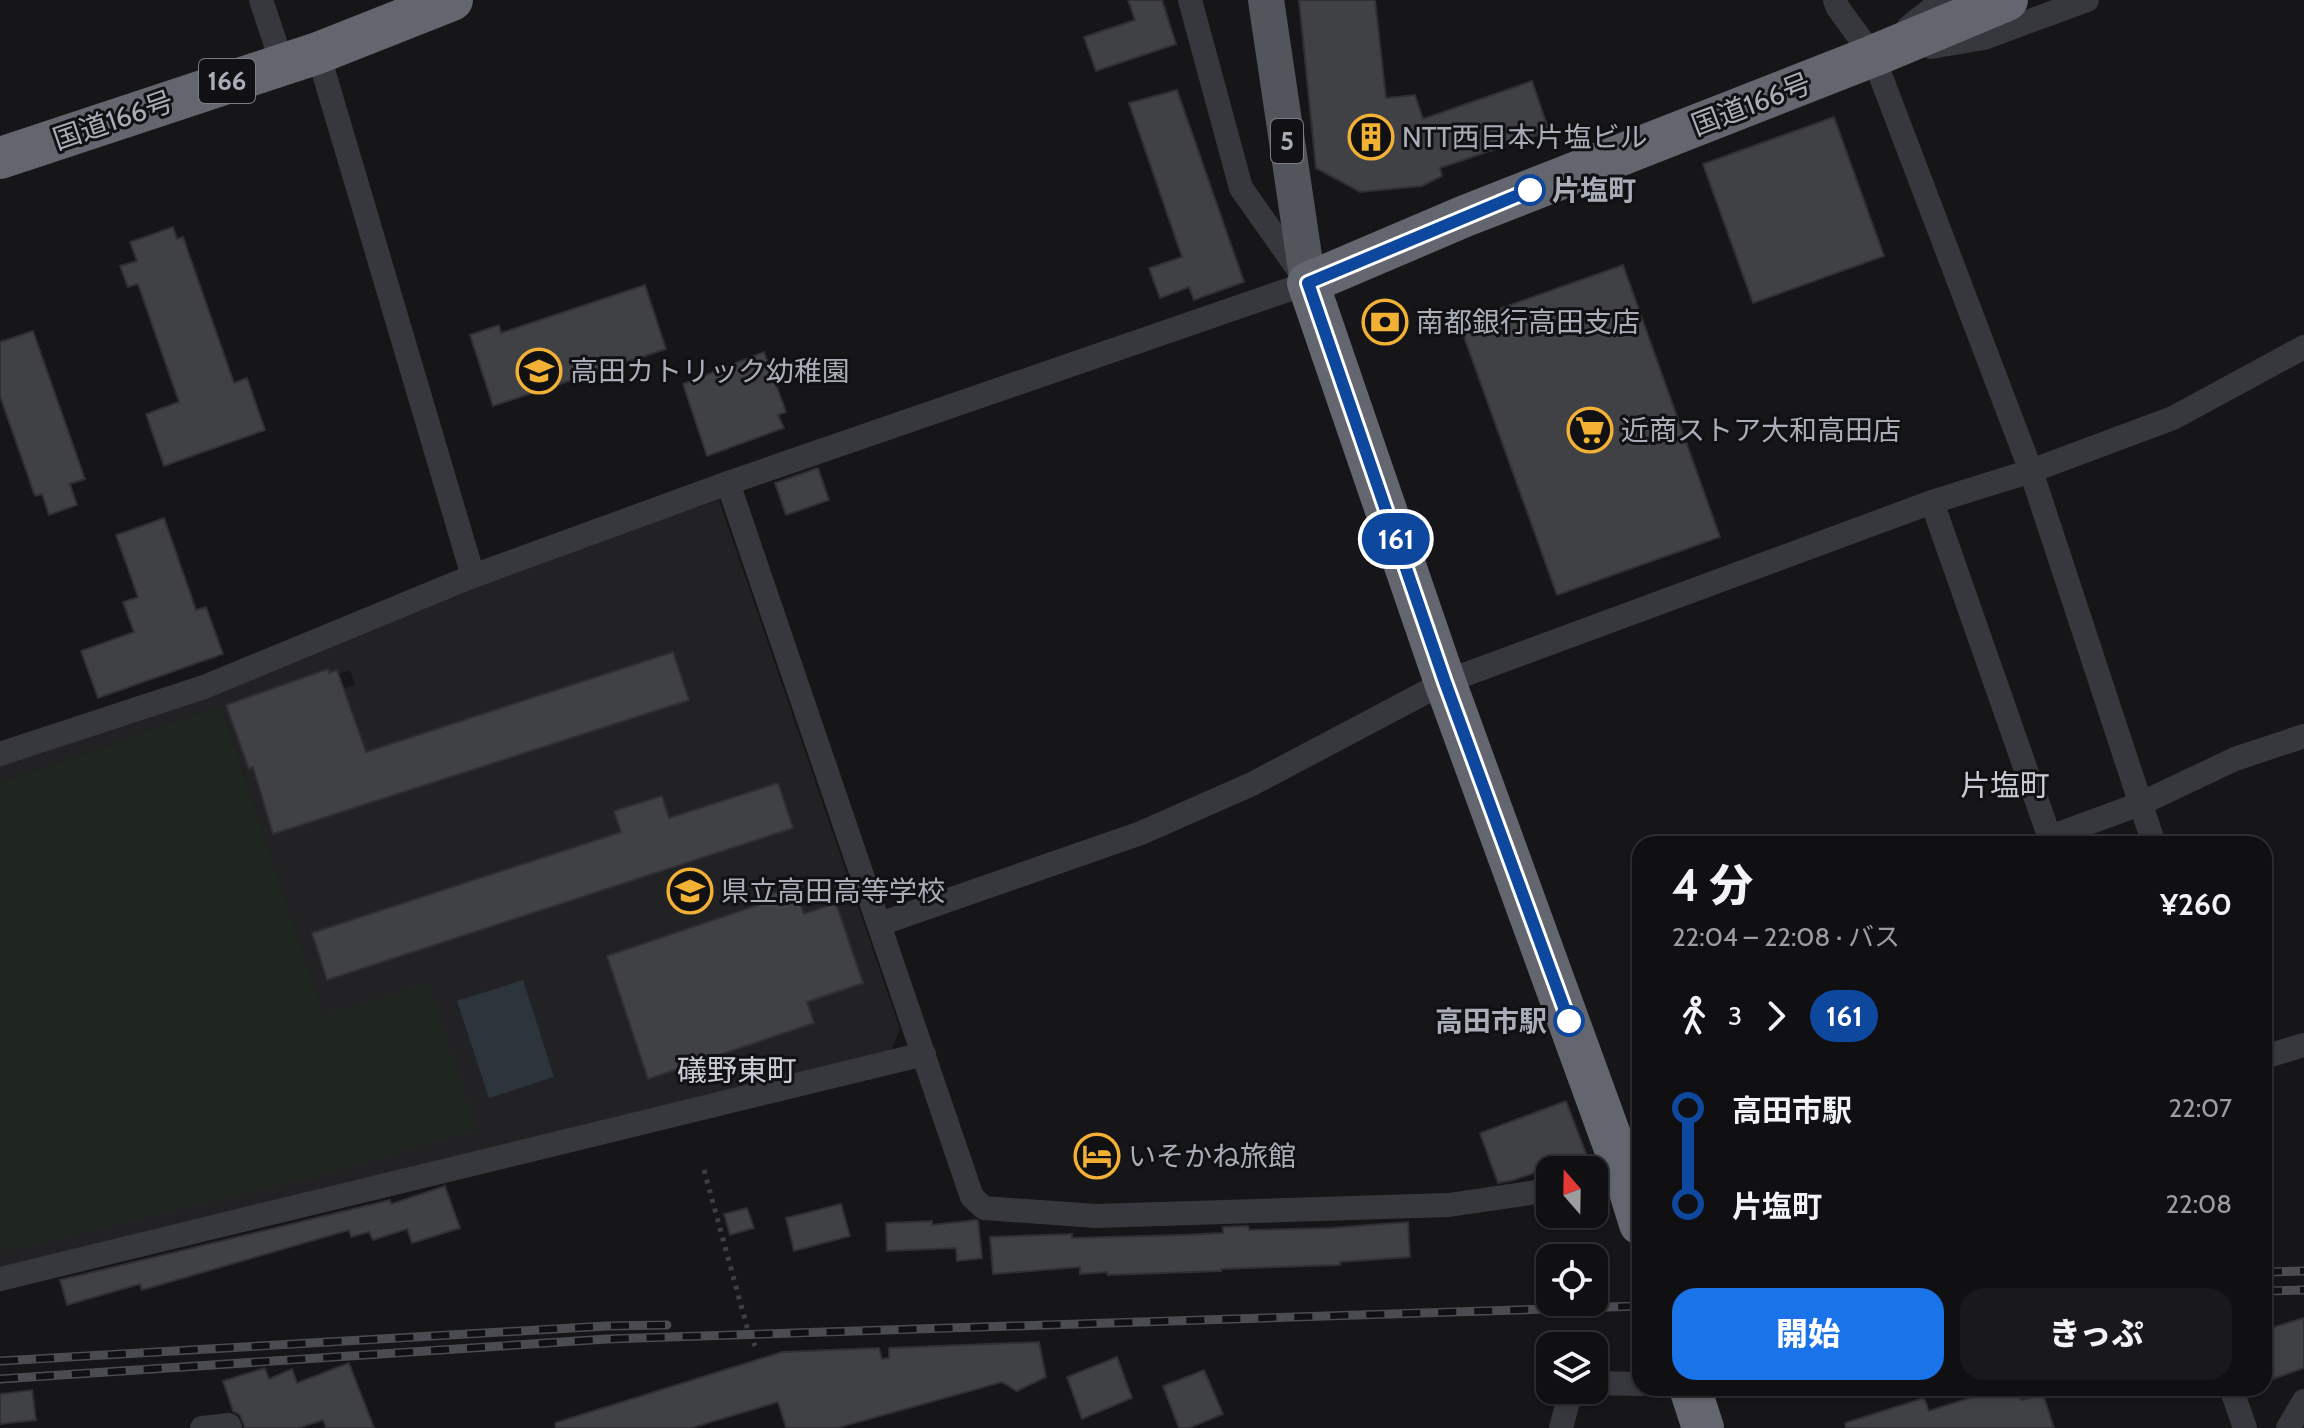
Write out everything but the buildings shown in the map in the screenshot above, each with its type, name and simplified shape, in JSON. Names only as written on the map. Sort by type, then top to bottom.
[{"type":"highway","name":"国道166号","points":[[0,158],[300,58],[452,0]]},
{"type":"highway","name":"国道166号","points":[[1308,283],[1465,216],[1873,56],[2007,0]]},
{"type":"highway","points":[[1308,283],[1445,682],[1620,1180],[1632,1206]]},
{"type":"highway","points":[[1693,1396],[1703,1428]]},
{"type":"main road","name":"5","points":[[1266,0],[1308,283]]},
{"type":"street","points":[[261,0],[300,58],[473,576]]},
{"type":"street","points":[[0,754],[204,687],[473,576],[728,483],[1308,283],[1241,188],[1190,0]]},
{"type":"street","points":[[1835,0],[1873,56],[2031,471],[2151,836]]},
{"type":"street","points":[[1873,56],[1943,0]]},
{"type":"street","points":[[1873,56],[1984,38],[2087,0]]},
{"type":"street","points":[[880,924],[1141,833],[1252,784],[1445,682],[1932,502],[2031,471],[2173,418],[2304,347]]},
{"type":"street","points":[[728,483],[972,1197],[984,1208],[1096,1216],[1449,1205],[1536,1192]]},
{"type":"street","points":[[1932,502],[2049,836]]},
{"type":"street","points":[[2063,836],[2235,759],[2304,736]]},
{"type":"street","points":[[2272,1055],[2304,1045]]},
{"type":"street","points":[[0,1279],[924,1054]]},
{"type":"street","points":[[1608,1383],[1632,1384]]},
{"type":"street","points":[[2234,1396],[2245,1428]]},
{"type":"street","points":[[2288,1428],[2304,1401]]},
{"type":"street","points":[[1561,1428],[1567,1404]]},
{"type":"street","points":[[202,1428],[229,1425],[230,1428]]},
{"type":"path","points":[[704,1170],[755,1346]]},
{"type":"shaded area","name":"県立高田高等学校","points":[[719,500],[900,1029],[891,1051],[0,1274],[0,1248],[4,1251],[324,1017],[221,706],[0,782],[0,764],[502,573]],"holes":[[[673,652],[689,699],[260,786]],[[327,669],[329,673],[338,670],[340,674],[350,670],[355,684],[343,689],[226,705]],[[778,783],[792,828],[327,979],[312,933],[621,832],[615,811],[661,796],[669,818]],[[795,887],[804,914],[836,903],[863,983],[807,1002],[648,1079],[607,956],[770,901],[769,895]]]},
{"type":"shaded area","points":[[221,706],[324,1016],[429,983],[476,1129],[324,1175],[4,1251],[0,1248],[0,782]]},
{"type":"shaded area","points":[[523,980],[554,1077],[489,1098],[457,1001]]},
{"type":"railway","points":[[2272,1272],[2304,1271]]},
{"type":"railway","points":[[2272,1291],[2304,1290]]},
{"type":"railway","points":[[0,1379],[607,1339],[1632,1306]]},
{"type":"railway","points":[[0,1361],[667,1325]]},
{"type":"bus line","name":"161","points":[[1530,190],[1308,283],[1445,682],[1569,1021]]},
{"type":"place","name":"NTT西日本片塩ビル","points":[[1371,137]]},
{"type":"place","name":"片塩町","points":[[1530,190]]},
{"type":"place","name":"南都銀行高田支店","points":[[1385,322]]},
{"type":"place","name":"高田カトリック幼稚園","points":[[539,371]]},
{"type":"place","name":"近商ストア大和高田店","points":[[1590,430]]},
{"type":"place","name":"県立高田高等学校","points":[[690,891]]},
{"type":"place","name":"高田市駅","points":[[1569,1021]]},
{"type":"place","name":"いそかね旅館","points":[[1097,1156]]},
{"type":"district","name":"片塩町","points":[[2005,786]]},
{"type":"district","name":"礒野東町","points":[[737,1071]]}]
